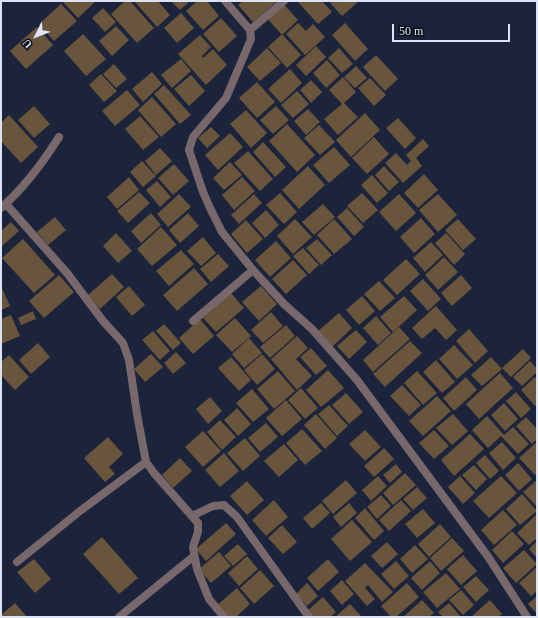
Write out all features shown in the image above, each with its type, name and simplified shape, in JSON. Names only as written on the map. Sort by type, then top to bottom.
[{"type":"street","points":[[225,1],[250,30],[250,39],[226,98],[193,137],[189,150],[203,192],[222,232],[253,270],[284,304],[312,329],[357,380],[489,558],[527,617]]},
{"type":"street","points":[[250,30],[284,1]]},
{"type":"street","points":[[59,137],[40,168],[3,206],[67,273],[103,321],[122,343],[129,360],[146,462],[198,523],[198,532],[193,547],[194,556],[200,577],[209,599],[224,617]]},
{"type":"street","points":[[193,321],[253,270]]},
{"type":"street","points":[[17,562],[80,511],[146,462]]},
{"type":"street","points":[[192,516],[213,506],[224,505],[238,517],[309,617]]},
{"type":"street","points":[[119,617],[194,556]]},
{"type":"building","points":[[96,1],[78,18],[63,2]]},
{"type":"building","points":[[125,1],[130,1],[154,28],[137,43],[111,14]]},
{"type":"building","points":[[134,1],[158,1],[170,15],[157,27]]},
{"type":"building","points":[[171,1],[190,1],[180,10]]},
{"type":"building","points":[[197,1],[207,1],[219,16],[203,30],[186,11]]},
{"type":"building","points":[[243,1],[276,2],[253,22],[238,5]]},
{"type":"building","points":[[297,1],[322,1],[332,12],[318,24]]},
{"type":"building","points":[[333,1],[359,1],[342,16],[330,3]]},
{"type":"building","points":[[282,2],[298,20],[282,35],[266,17]]},
{"type":"building","points":[[61,4],[77,21],[54,41],[39,24]]},
{"type":"building","points":[[103,8],[116,22],[105,32],[92,18]]},
{"type":"building","points":[[181,13],[194,28],[177,43],[164,28]]},
{"type":"building","points":[[221,18],[237,36],[219,52],[203,34]]},
{"type":"building","points":[[298,23],[306,31],[313,24],[325,37],[305,55],[286,34]]},
{"type":"building","points":[[345,23],[368,49],[355,61],[332,35]]},
{"type":"building","points":[[116,26],[129,40],[112,56],[99,41]]},
{"type":"building","points":[[37,27],[53,45],[26,69],[10,51]]},
{"type":"building","points":[[83,34],[106,59],[86,76],[64,51]]},
{"type":"building","points":[[282,34],[301,55],[287,68],[268,47]]},
{"type":"building","points":[[200,35],[211,47],[202,56],[203,58],[213,49],[227,65],[206,85],[178,54]]},
{"type":"building","points":[[316,46],[326,57],[306,76],[296,65]]},
{"type":"building","points":[[267,48],[281,63],[260,81],[247,67]]},
{"type":"building","points":[[339,48],[353,64],[342,73],[328,58]]},
{"type":"building","points":[[376,55],[398,79],[385,91],[363,67]]},
{"type":"building","points":[[181,59],[191,71],[172,88],[161,75]]},
{"type":"building","points":[[327,60],[340,75],[326,88],[313,73]]},
{"type":"building","points":[[114,64],[127,79],[116,88],[103,74]]},
{"type":"building","points":[[356,66],[367,78],[355,88],[344,77]]},
{"type":"building","points":[[290,69],[302,83],[281,103],[268,89]]},
{"type":"building","points":[[152,72],[162,84],[143,102],[132,89]]},
{"type":"building","points":[[101,74],[117,91],[104,102],[89,85]]},
{"type":"building","points":[[191,75],[205,91],[189,106],[174,89]]},
{"type":"building","points":[[343,77],[356,92],[344,103],[358,117],[338,135],[324,119],[342,104],[329,90]]},
{"type":"building","points":[[370,78],[386,95],[374,106],[358,88]]},
{"type":"building","points":[[311,80],[322,92],[311,103],[300,90]]},
{"type":"building","points":[[257,82],[275,102],[257,118],[239,98]]},
{"type":"building","points":[[164,85],[191,115],[180,124],[154,94]]},
{"type":"building","points":[[127,90],[140,105],[115,126],[102,111]]},
{"type":"building","points":[[297,91],[309,104],[293,118],[281,105]]},
{"type":"building","points":[[152,97],[176,124],[161,137],[138,110]]},
{"type":"building","points":[[34,106],[50,124],[34,138],[18,120]]},
{"type":"building","points":[[276,106],[289,120],[273,134],[260,120]]},
{"type":"building","points":[[308,109],[320,122],[306,135],[294,121]]},
{"type":"building","points":[[246,110],[267,133],[251,148],[230,124]]},
{"type":"building","points":[[365,113],[380,130],[351,157],[336,140]]},
{"type":"building","points":[[9,115],[38,147],[21,163],[1,141],[1,123]]},
{"type":"building","points":[[140,116],[159,137],[143,150],[125,129]]},
{"type":"building","points":[[398,118],[416,138],[405,149],[386,128]]},
{"type":"building","points":[[287,124],[315,155],[297,172],[269,141]]},
{"type":"building","points":[[319,125],[335,142],[320,155],[304,138]]},
{"type":"building","points":[[211,127],[220,136],[207,148],[198,138]]},
{"type":"building","points":[[230,133],[243,147],[218,170],[205,155]]},
{"type":"building","points":[[374,137],[389,154],[367,174],[352,158]]},
{"type":"building","points":[[423,139],[429,146],[416,158],[422,166],[403,183],[385,163],[396,153],[407,165],[411,161],[406,155]]},
{"type":"building","points":[[263,142],[286,167],[275,177],[253,152]]},
{"type":"building","points":[[334,147],[350,165],[329,183],[313,165]]},
{"type":"building","points":[[160,148],[172,161],[156,175],[145,161]]},
{"type":"building","points":[[248,151],[273,179],[260,191],[234,163]]},
{"type":"building","points":[[142,161],[156,176],[143,187],[130,172]]},
{"type":"building","points":[[230,162],[242,175],[224,190],[213,178]]},
{"type":"building","points":[[174,164],[189,181],[173,195],[158,178]]},
{"type":"building","points":[[308,166],[325,185],[299,209],[282,190]]},
{"type":"building","points":[[384,166],[399,182],[389,191],[375,175]]},
{"type":"building","points":[[424,174],[438,190],[418,208],[404,193]]},
{"type":"building","points":[[372,175],[388,193],[377,203],[361,185]]},
{"type":"building","points":[[129,177],[139,190],[117,209],[107,197]]},
{"type":"building","points":[[242,177],[255,191],[234,210],[222,195]]},
{"type":"building","points":[[157,181],[171,197],[160,207],[146,190]]},
{"type":"building","points":[[139,192],[150,203],[128,223],[117,211]]},
{"type":"building","points":[[280,193],[297,212],[284,224],[266,205]]},
{"type":"building","points":[[362,193],[378,210],[363,223],[347,206]]},
{"type":"building","points":[[179,194],[191,207],[168,227],[157,214]]},
{"type":"building","points":[[254,194],[262,203],[239,224],[231,215]]},
{"type":"building","points":[[399,194],[416,213],[396,231],[379,212]]},
{"type":"building","points":[[438,194],[457,215],[438,232],[419,210]]},
{"type":"building","points":[[323,204],[335,217],[314,235],[302,222]]},
{"type":"building","points":[[347,208],[364,227],[354,236],[337,217]]},
{"type":"building","points":[[266,210],[279,225],[265,238],[252,223]]},
{"type":"building","points":[[151,213],[161,225],[141,243],[131,231]]},
{"type":"building","points":[[188,213],[199,226],[180,243],[169,230]]},
{"type":"building","points":[[55,217],[66,230],[48,245],[37,232]]},
{"type":"building","points":[[421,218],[435,234],[414,253],[400,237]]},
{"type":"building","points":[[295,219],[312,237],[293,254],[277,236]]},
{"type":"building","points":[[334,219],[352,239],[334,254],[317,235]]},
{"type":"building","points":[[458,219],[476,239],[463,250],[445,230]]},
{"type":"building","points":[[246,220],[263,239],[247,253],[231,234]]},
{"type":"building","points":[[11,222],[19,231],[1,247],[1,231]]},
{"type":"building","points":[[161,227],[177,245],[152,266],[137,249]]},
{"type":"building","points":[[116,233],[132,251],[118,263],[103,246]]},
{"type":"building","points":[[446,233],[465,254],[454,265],[435,243]]},
{"type":"building","points":[[203,237],[216,253],[201,266],[187,251]]},
{"type":"building","points":[[23,239],[55,275],[34,293],[2,258]]},
{"type":"building","points":[[317,239],[332,255],[321,265],[306,248]]},
{"type":"building","points":[[276,241],[291,258],[270,277],[255,260]]},
{"type":"building","points":[[431,242],[443,255],[425,272],[413,258]]},
{"type":"building","points":[[303,248],[319,265],[309,274],[293,256]]},
{"type":"building","points":[[181,250],[194,264],[169,286],[156,271]]},
{"type":"building","points":[[218,254],[229,266],[211,282],[200,269]]},
{"type":"building","points":[[444,257],[458,272],[438,290],[425,275]]},
{"type":"building","points":[[406,259],[420,274],[397,295],[383,280]]},
{"type":"building","points":[[293,260],[307,275],[286,294],[272,279]]},
{"type":"building","points":[[194,268],[208,284],[177,311],[163,295]]},
{"type":"building","points":[[112,274],[124,287],[100,309],[88,295]]},
{"type":"building","points":[[59,275],[74,292],[44,318],[29,301]]},
{"type":"building","points":[[461,275],[472,288],[452,306],[441,293]]},
{"type":"building","points":[[423,279],[441,299],[428,311],[410,291]]},
{"type":"building","points":[[379,281],[395,298],[380,311],[364,294]]},
{"type":"building","points":[[1,286],[10,306],[1,310]]},
{"type":"building","points":[[129,286],[145,305],[132,316],[116,297]]},
{"type":"building","points":[[261,286],[277,304],[259,321],[242,302]]},
{"type":"building","points":[[231,293],[244,308],[216,332],[203,318]]},
{"type":"building","points":[[362,296],[375,311],[359,325],[346,310]]},
{"type":"building","points":[[404,296],[417,310],[393,332],[380,317]]},
{"type":"building","points":[[436,306],[457,330],[446,340],[435,328],[422,339],[412,328]]},
{"type":"building","points":[[33,311],[36,319],[21,325],[18,318]]},
{"type":"building","points":[[271,312],[283,326],[263,343],[251,330]]},
{"type":"building","points":[[339,313],[352,328],[332,347],[318,331]]},
{"type":"building","points":[[11,315],[20,336],[1,344],[1,319]]},
{"type":"building","points":[[376,316],[391,333],[378,345],[363,328]]},
{"type":"building","points":[[235,318],[251,336],[232,352],[216,335]]},
{"type":"building","points":[[200,319],[214,336],[193,354],[179,338]]},
{"type":"building","points":[[164,324],[181,343],[173,350],[156,331]]},
{"type":"building","points":[[286,325],[295,336],[270,358],[260,347]]},
{"type":"building","points":[[399,327],[410,339],[373,372],[363,360]]},
{"type":"building","points":[[469,329],[488,351],[475,363],[456,341]]},
{"type":"building","points":[[356,330],[367,342],[349,359],[337,346]]},
{"type":"building","points":[[153,331],[170,351],[160,360],[142,340]]},
{"type":"building","points":[[297,336],[308,348],[296,359],[312,376],[297,390],[271,359]]},
{"type":"building","points":[[249,338],[262,353],[244,368],[232,354]]},
{"type":"building","points":[[410,341],[422,353],[385,387],[373,374]]},
{"type":"building","points":[[38,343],[50,357],[31,374],[19,360]]},
{"type":"building","points":[[454,345],[473,365],[457,379],[439,359]]},
{"type":"building","points":[[311,348],[327,366],[316,375],[300,357]]},
{"type":"building","points":[[523,349],[531,358],[511,377],[502,368]]},
{"type":"building","points":[[176,352],[186,363],[173,374],[164,363]]},
{"type":"building","points":[[151,354],[163,367],[145,382],[134,369]]},
{"type":"building","points":[[262,354],[275,369],[257,385],[244,370]]},
{"type":"building","points":[[9,355],[29,377],[15,390],[1,375],[1,362]]},
{"type":"building","points":[[231,357],[251,380],[239,391],[218,368]]},
{"type":"building","points":[[491,357],[502,369],[482,386],[471,375]]},
{"type":"building","points":[[436,360],[455,382],[442,393],[423,372]]},
{"type":"building","points":[[530,361],[537,369],[537,372],[522,386],[513,377]]},
{"type":"building","points":[[328,370],[344,388],[321,407],[306,390]]},
{"type":"building","points":[[278,371],[295,391],[274,409],[257,389]]},
{"type":"building","points":[[417,371],[437,393],[423,405],[404,383]]},
{"type":"building","points":[[500,373],[513,388],[479,419],[466,404]]},
{"type":"building","points":[[466,377],[477,390],[454,411],[443,398]]},
{"type":"building","points":[[535,377],[537,379],[537,405],[535,406],[521,390]]},
{"type":"building","points":[[402,385],[421,405],[409,416],[390,396]]},
{"type":"building","points":[[301,388],[318,408],[305,419],[288,400]]},
{"type":"building","points":[[252,389],[269,409],[253,422],[236,403]]},
{"type":"building","points":[[516,392],[531,409],[521,418],[506,401]]},
{"type":"building","points":[[346,393],[363,412],[349,424],[332,405]]},
{"type":"building","points":[[437,396],[451,411],[423,436],[409,421]]},
{"type":"building","points":[[210,397],[222,411],[208,424],[196,409]]},
{"type":"building","points":[[286,400],[302,419],[282,436],[266,418]]},
{"type":"building","points":[[504,403],[518,419],[505,431],[491,415]]},
{"type":"building","points":[[329,405],[348,426],[337,436],[318,414]]},
{"type":"building","points":[[237,408],[251,424],[238,436],[224,420]]},
{"type":"building","points":[[316,414],[337,438],[325,449],[304,425]]},
{"type":"building","points":[[453,414],[468,431],[452,445],[436,428]]},
{"type":"building","points":[[487,416],[504,435],[513,427],[529,444],[518,454],[501,436],[488,448],[472,430]]},
{"type":"building","points":[[526,417],[537,429],[537,439],[532,444],[516,426]]},
{"type":"building","points":[[220,420],[236,437],[222,450],[207,432]]},
{"type":"building","points":[[266,423],[278,437],[260,452],[248,438]]},
{"type":"building","points":[[302,429],[322,451],[305,465],[286,443]]},
{"type":"building","points":[[365,430],[381,447],[365,461],[349,444]]},
{"type":"building","points":[[434,430],[449,446],[434,459],[419,443]]},
{"type":"building","points":[[203,431],[221,451],[203,467],[185,447]]},
{"type":"building","points":[[470,434],[484,449],[454,476],[441,460]]},
{"type":"building","points":[[108,437],[123,454],[109,467],[115,474],[105,482],[84,458]]},
{"type":"building","points":[[245,438],[260,456],[243,471],[227,453]]},
{"type":"building","points":[[502,442],[516,458],[503,470],[489,453]]},
{"type":"building","points":[[537,442],[537,473],[535,475],[519,458]]},
{"type":"building","points":[[284,444],[298,460],[279,477],[264,461]]},
{"type":"building","points":[[384,448],[394,459],[374,477],[364,466]]},
{"type":"building","points":[[224,453],[239,471],[220,487],[205,470]]},
{"type":"building","points":[[485,455],[499,471],[490,479],[476,463]]},
{"type":"building","points":[[180,458],[192,471],[173,488],[162,475]]},
{"type":"building","points":[[518,463],[532,479],[519,491],[505,475]]},
{"type":"building","points":[[396,464],[402,472],[390,483],[383,475]]},
{"type":"building","points":[[474,465],[487,479],[476,490],[462,475]]},
{"type":"building","points":[[405,473],[416,485],[393,505],[383,493]]},
{"type":"building","points":[[378,476],[387,486],[371,501],[362,490]]},
{"type":"building","points":[[460,476],[475,493],[463,504],[448,487]]},
{"type":"building","points":[[501,476],[517,493],[489,518],[473,501]]},
{"type":"building","points":[[346,480],[357,493],[333,514],[322,501]]},
{"type":"building","points":[[537,480],[537,507],[523,492]]},
{"type":"building","points":[[247,481],[264,500],[247,515],[230,496]]},
{"type":"building","points":[[417,487],[427,498],[413,510],[403,499]]},
{"type":"building","points":[[522,494],[537,511],[520,525],[506,509]]},
{"type":"building","points":[[381,495],[391,506],[377,519],[367,507]]},
{"type":"building","points":[[274,500],[288,517],[266,536],[252,520]]},
{"type":"building","points":[[401,500],[411,511],[389,531],[379,520]]},
{"type":"building","points":[[321,503],[330,513],[312,529],[303,518]]},
{"type":"building","points":[[349,503],[357,513],[341,527],[333,517]]},
{"type":"building","points":[[365,508],[384,531],[374,540],[355,518]]},
{"type":"building","points":[[423,509],[435,523],[417,538],[405,524]]},
{"type":"building","points":[[503,510],[517,525],[494,545],[481,530]]},
{"type":"building","points":[[537,514],[537,538],[529,545],[517,533]]},
{"type":"building","points":[[352,520],[372,542],[350,561],[331,539]]},
{"type":"building","points":[[226,523],[236,534],[206,561],[196,549]]},
{"type":"building","points":[[440,524],[451,537],[429,557],[418,544]]},
{"type":"building","points":[[282,525],[297,542],[283,554],[268,538]]},
{"type":"building","points":[[512,531],[524,544],[503,563],[492,550]]},
{"type":"building","points":[[102,537],[138,578],[119,594],[83,554]]},
{"type":"building","points":[[452,538],[464,551],[441,571],[430,558]]},
{"type":"building","points":[[537,541],[537,558],[529,549]]},
{"type":"building","points":[[387,542],[398,554],[382,568],[371,556]]},
{"type":"building","points":[[238,544],[247,554],[233,566],[224,556]]},
{"type":"building","points":[[415,545],[428,559],[412,573],[400,559]]},
{"type":"building","points":[[524,550],[537,564],[516,583],[503,568]]},
{"type":"building","points":[[219,552],[231,566],[211,583],[199,569]]},
{"type":"building","points":[[463,555],[477,571],[461,585],[447,569]]},
{"type":"building","points":[[247,556],[258,569],[239,586],[228,573]]},
{"type":"building","points":[[34,559],[51,579],[35,593],[17,572]]},
{"type":"building","points":[[328,559],[339,572],[318,591],[307,578]]},
{"type":"building","points":[[396,561],[409,576],[394,589],[381,574]]},
{"type":"building","points":[[430,561],[440,573],[422,590],[411,578]]},
{"type":"building","points":[[365,563],[393,592],[382,602],[368,585],[365,588],[375,599],[367,606],[345,581]]},
{"type":"building","points":[[537,567],[537,591],[531,596],[519,583]]},
{"type":"building","points":[[260,570],[274,586],[254,604],[240,588]]},
{"type":"building","points":[[446,573],[460,589],[437,608],[423,592]]},
{"type":"building","points":[[476,576],[489,590],[476,602],[463,587]]},
{"type":"building","points":[[342,580],[354,594],[342,605],[330,591]]},
{"type":"building","points":[[307,583],[318,596],[307,606],[296,594]]},
{"type":"building","points":[[407,583],[419,597],[396,617],[391,617],[381,606]]},
{"type":"building","points":[[237,588],[250,604],[236,617],[226,617],[216,606]]},
{"type":"building","points":[[461,590],[474,605],[463,615],[449,600]]},
{"type":"building","points":[[537,596],[537,614],[528,604]]},
{"type":"building","points":[[323,597],[336,612],[330,617],[312,617],[307,611]]},
{"type":"building","points":[[422,600],[434,613],[429,617],[403,617]]},
{"type":"building","points":[[490,600],[502,614],[498,617],[471,617]]},
{"type":"building","points":[[15,603],[27,617],[1,617],[1,615]]},
{"type":"building","points":[[449,603],[461,617],[443,617],[438,612]]},
{"type":"building","points":[[350,604],[362,617],[335,617]]}]
